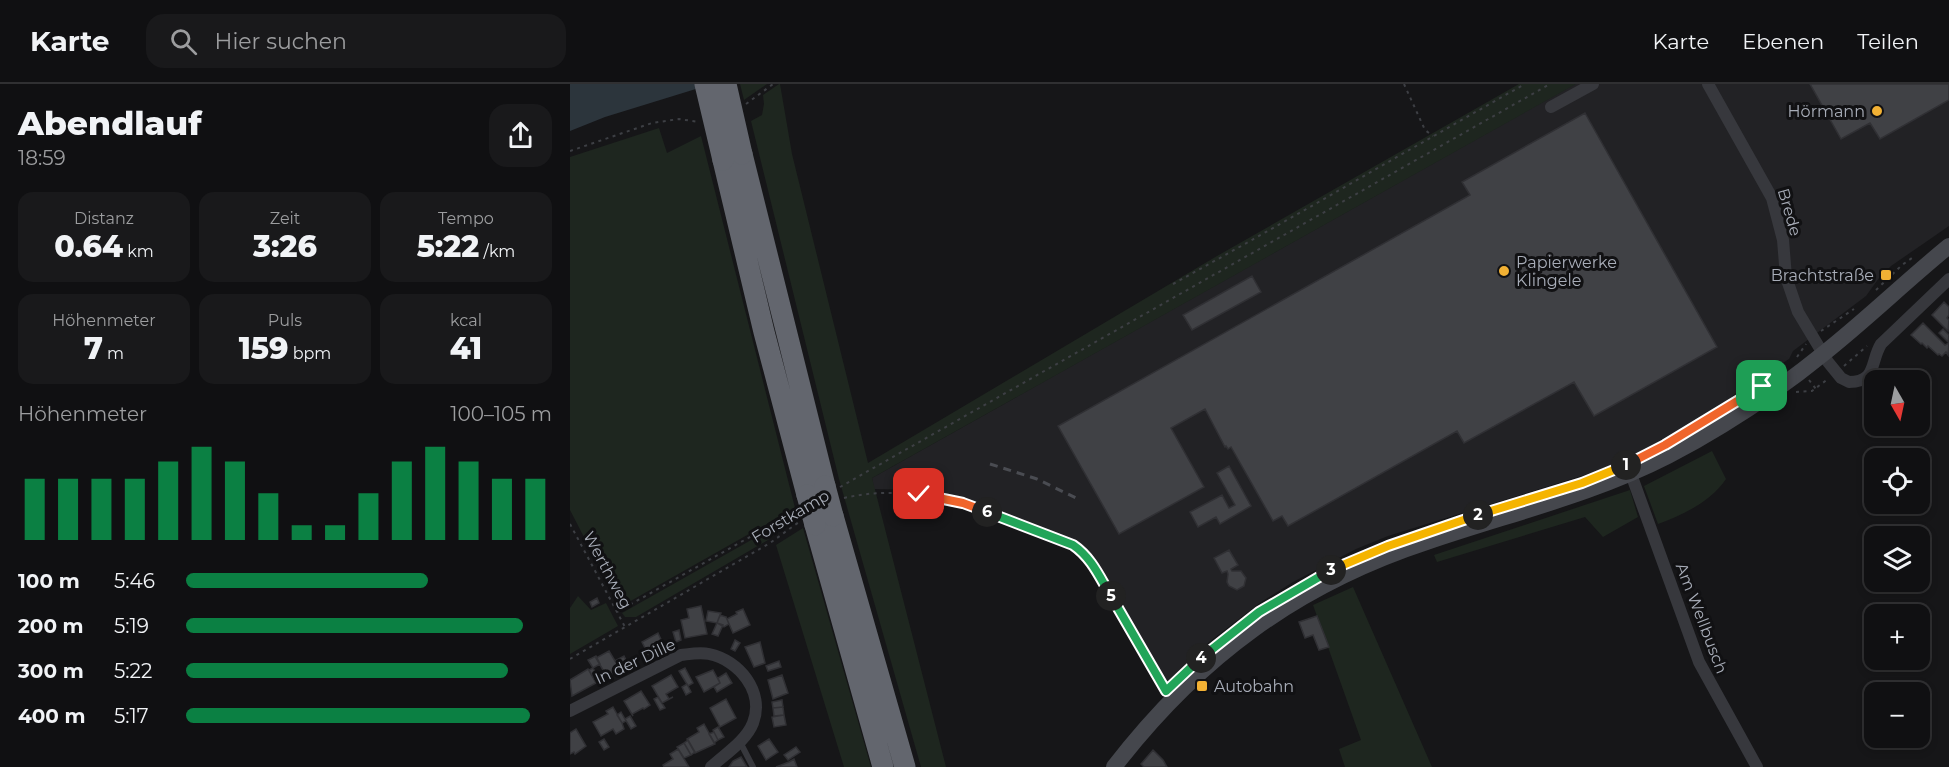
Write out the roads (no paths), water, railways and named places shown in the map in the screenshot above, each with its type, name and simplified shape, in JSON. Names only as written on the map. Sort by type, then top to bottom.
[{"type":"highway","points":[[705,84],[733,157]]},
{"type":"highway","points":[[726,84],[733,157],[764,332],[905,767]]},
{"type":"highway","points":[[823,515],[883,767]]},
{"type":"main road","points":[[1118,766],[1172,700],[1216,657],[1264,620],[1330,582],[1391,555],[1546,505],[1631,474],[1701,438],[1756,405],[1824,354],[1949,246]]},
{"type":"street","points":[[1551,107],[1593,84]]},
{"type":"street","name":"Brede","points":[[1708,84],[1772,198],[1783,240],[1786,277],[1798,312],[1836,372],[1845,380],[1855,382],[1866,378],[1870,374],[1876,351],[1881,344],[1949,279]]},
{"type":"street","name":"Am Wellbusch","points":[[1631,474],[1698,662],[1757,767]]},
{"type":"street","name":"In der Dille","points":[[570,711],[681,655],[708,654],[730,662],[740,670],[752,689],[756,707],[755,716],[748,732],[711,767]]},
{"type":"lane","points":[[740,741],[753,767]]},
{"type":"railway","points":[[990,464],[1037,479],[1076,498]]},
{"type":"place","name":"Hörmann","points":[[1877,111]]},
{"type":"place","name":"Papierwerke Klingele","points":[[1504,271]]},
{"type":"place","name":"Brachtstraße","points":[[1886,275]]},
{"type":"place","name":"Autobahn","points":[[1202,686]]}]
